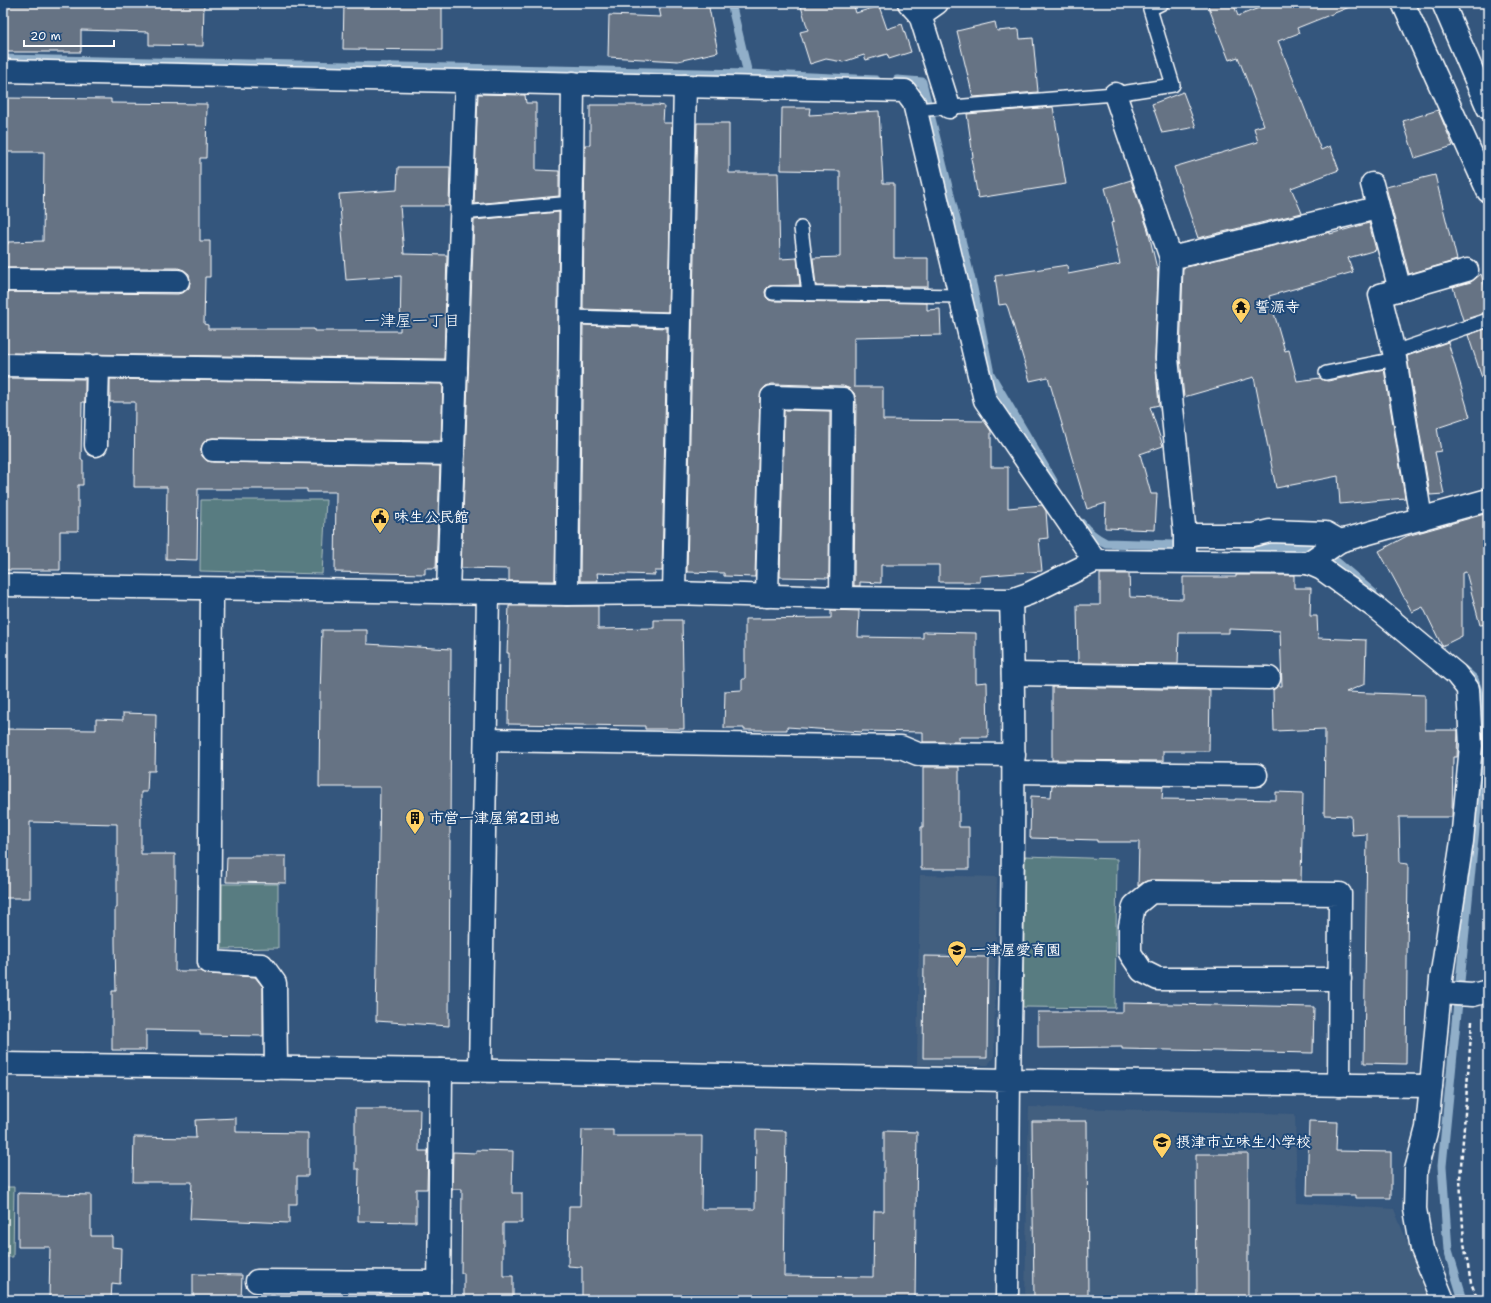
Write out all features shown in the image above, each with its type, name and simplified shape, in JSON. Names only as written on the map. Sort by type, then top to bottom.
[{"type":"street","points":[[1403,3],[1488,191]]},
{"type":"street","points":[[1443,3],[1488,108]]},
{"type":"street","points":[[922,7],[949,107]]},
{"type":"street","points":[[3,71],[905,91],[914,102],[985,400],[1095,561]]},
{"type":"street","points":[[448,592],[466,81]]},
{"type":"street","points":[[567,594],[572,83]]},
{"type":"street","points":[[674,593],[685,86]]},
{"type":"street","points":[[1115,94],[1171,258],[1167,358],[1185,535],[1185,561]]},
{"type":"street","points":[[1372,184],[1377,208],[1400,290]]},
{"type":"street","points":[[1171,258],[1377,208]]},
{"type":"street","points":[[1421,519],[1395,356],[1380,295],[1467,270]]},
{"type":"street","points":[[3,280],[178,281]]},
{"type":"street","points":[[3,364],[456,372]]},
{"type":"street","points":[[96,445],[98,366]]},
{"type":"street","points":[[767,596],[772,397],[843,398],[841,598]]},
{"type":"street","points":[[213,450],[453,454]]},
{"type":"street","points":[[1308,563],[1340,541],[1488,500]]},
{"type":"street","points":[[1185,535],[1253,536],[1270,531],[1326,533],[1340,541]]},
{"type":"street","points":[[3,585],[567,594],[674,593],[841,598],[1011,600],[1028,594],[1095,561],[1308,563],[1322,569],[1379,610],[1456,674],[1468,689],[1471,746],[1462,840],[1440,993],[1427,1128],[1416,1170],[1416,1209],[1422,1249],[1443,1300]]},
{"type":"street","points":[[212,588],[209,962],[262,965],[275,983],[276,1068]]},
{"type":"street","points":[[480,1070],[488,593]]},
{"type":"street","points":[[1007,1300],[1014,763],[1011,600]]},
{"type":"street","points":[[1013,674],[1268,678]]},
{"type":"street","points":[[486,740],[901,747],[918,754],[1014,763],[1256,775]]},
{"type":"street","points":[[1339,1085],[1340,979],[1340,894],[1151,892],[1134,906],[1130,926],[1130,953],[1142,971],[1158,979],[1340,979]]},
{"type":"street","points":[[1440,993],[1481,993]]},
{"type":"street","points":[[3,1064],[480,1070],[1431,1086]]},
{"type":"street","points":[[257,1281],[439,1291],[442,1070]]},
{"type":"lane","points":[[915,110],[1115,94],[1173,85],[1150,9],[1162,3]]},
{"type":"lane","points":[[462,213],[572,203]]},
{"type":"lane","points":[[801,228],[809,293]]},
{"type":"lane","points":[[773,293],[960,296]]},
{"type":"lane","points":[[570,317],[680,320]]},
{"type":"lane","points":[[1326,373],[1395,356],[1488,320]]},
{"type":"path","points":[[1478,1300],[1471,1283],[1464,1243],[1460,1179],[1481,993]]},
{"type":"shaded area","name":"一津屋愛育園","points":[[920,875],[997,877],[994,1056],[988,1065],[917,1065]]},
{"type":"shaded area","name":"摂津市立味生小学校","points":[[1029,1107],[1295,1114],[1297,1203],[1394,1209],[1430,1300],[1025,1300]]},
{"type":"green space","points":[[201,500],[326,500],[322,574],[200,571]]},
{"type":"green space","points":[[1025,856],[1117,859],[1115,1008],[1023,1007]]},
{"type":"green space","points":[[222,884],[278,884],[278,948],[222,949]]},
{"type":"green space","points":[[3,1187],[14,1187],[13,1257],[3,1257]]},
{"type":"building","points":[[117,3],[204,3],[203,46],[149,45],[149,32],[81,30],[81,52],[3,52],[3,5],[117,5]]},
{"type":"building","points":[[344,3],[442,3],[442,50],[343,49]]},
{"type":"building","points":[[658,3],[708,3],[718,52],[678,61],[608,57],[609,15],[661,17]]},
{"type":"building","points":[[800,3],[853,3],[856,13],[879,6],[887,29],[902,24],[911,52],[889,59],[887,54],[866,60],[864,55],[843,62],[826,59],[810,64],[800,32],[808,30]]},
{"type":"building","points":[[1207,3],[1233,3],[1238,16],[1272,3],[1357,4],[1297,28],[1299,33],[1278,41],[1321,150],[1330,146],[1339,170],[1291,188],[1302,213],[1198,238],[1174,167],[1258,142],[1254,128],[1264,125],[1238,57],[1229,60]]},
{"type":"building","points":[[995,22],[997,31],[1019,29],[1020,39],[1033,38],[1038,92],[973,97],[957,31]]},
{"type":"building","points":[[1183,92],[1196,127],[1162,133],[1152,104]]},
{"type":"building","points":[[478,94],[525,95],[526,103],[536,103],[536,170],[559,171],[559,196],[474,204]]},
{"type":"building","points":[[3,98],[111,99],[111,103],[207,104],[206,158],[200,158],[200,241],[210,241],[210,277],[205,277],[204,324],[208,325],[208,329],[400,331],[401,276],[346,280],[339,194],[397,190],[398,167],[450,167],[449,206],[400,206],[404,254],[447,255],[444,359],[3,353],[3,292],[178,294],[189,288],[190,281],[189,274],[178,268],[3,268],[3,244],[8,244],[8,242],[43,241],[44,152],[3,152]]},
{"type":"building","points":[[590,105],[664,106],[663,123],[672,123],[668,312],[583,309],[585,145],[590,145]]},
{"type":"building","points":[[1053,107],[1066,184],[978,198],[971,158],[973,157],[967,114]]},
{"type":"building","points":[[782,108],[810,108],[809,115],[879,111],[883,183],[894,183],[894,258],[928,258],[928,287],[816,286],[813,258],[840,257],[840,171],[781,170]]},
{"type":"building","points":[[1438,110],[1453,146],[1415,158],[1403,121]]},
{"type":"building","points":[[697,123],[729,123],[729,173],[778,173],[780,259],[797,258],[800,285],[769,286],[765,292],[766,297],[769,300],[927,303],[927,310],[940,309],[941,335],[854,337],[854,387],[883,387],[883,420],[984,421],[991,431],[991,467],[1008,467],[1008,508],[1042,505],[1046,511],[1048,538],[1039,539],[1042,571],[980,576],[980,582],[939,582],[939,565],[881,565],[881,583],[860,582],[860,586],[854,586],[856,399],[854,393],[850,389],[843,386],[772,384],[766,386],[762,390],[760,397],[755,577],[724,576],[724,573],[687,572]]},
{"type":"building","points":[[1435,175],[1457,260],[1409,274],[1386,187]]},
{"type":"building","points":[[1131,180],[1148,230],[1158,273],[1155,358],[1159,405],[1150,407],[1163,446],[1140,454],[1151,494],[1157,494],[1155,530],[1105,528],[1106,503],[1087,509],[1048,377],[1030,381],[1008,308],[1006,304],[999,305],[995,276],[1067,265],[1068,274],[1120,264],[1111,223],[1114,222],[1105,188]]},
{"type":"building","points":[[559,212],[555,581],[509,581],[509,569],[461,568],[474,220]]},
{"type":"building","points":[[1369,223],[1376,250],[1348,258],[1353,272],[1269,296],[1285,351],[1289,350],[1297,381],[1320,378],[1328,381],[1384,369],[1405,498],[1340,504],[1338,476],[1276,488],[1254,377],[1184,397],[1180,358],[1183,268],[1330,232],[1330,234]]},
{"type":"building","points":[[1481,274],[1488,297],[1488,312],[1463,320],[1453,287],[1471,282]]},
{"type":"building","points":[[583,325],[667,328],[662,571],[655,571],[655,575],[597,573],[598,581],[580,581]]},
{"type":"building","points":[[1488,328],[1488,381],[1483,381],[1468,335]]},
{"type":"building","points":[[1448,342],[1470,417],[1437,428],[1441,451],[1435,452],[1444,494],[1430,495],[1407,356]]},
{"type":"building","points":[[3,378],[85,379],[85,402],[82,402],[81,460],[83,460],[83,485],[78,485],[78,531],[60,531],[60,570],[4,570]]},
{"type":"building","points":[[110,379],[443,384],[441,441],[213,438],[207,439],[203,443],[201,449],[202,456],[207,461],[213,462],[440,466],[436,568],[425,568],[425,574],[335,572],[336,492],[307,492],[307,489],[198,489],[197,560],[166,559],[167,487],[134,487],[135,402],[110,402]]},
{"type":"building","points":[[784,410],[830,411],[829,578],[780,577]]},
{"type":"building","points":[[1488,513],[1488,624],[1480,625],[1466,572],[1462,573],[1462,636],[1442,646],[1423,607],[1412,612],[1379,551],[1407,536]]},
{"type":"building","points":[[1100,574],[1129,574],[1130,597],[1183,599],[1183,577],[1294,575],[1294,588],[1311,588],[1310,616],[1317,616],[1318,638],[1366,640],[1365,684],[1346,692],[1425,695],[1425,730],[1458,730],[1457,757],[1453,757],[1452,817],[1399,817],[1400,863],[1408,864],[1406,1064],[1364,1063],[1367,834],[1352,835],[1351,816],[1324,815],[1325,729],[1274,731],[1273,690],[1278,686],[1282,686],[1280,631],[1229,629],[1229,633],[1179,633],[1178,664],[1078,663],[1077,605],[1100,605]]},
{"type":"building","points":[[509,606],[598,606],[598,629],[654,628],[654,620],[682,620],[684,729],[645,729],[645,726],[508,724],[509,653],[507,653]]},
{"type":"building","points":[[831,610],[859,611],[858,637],[923,638],[923,632],[976,633],[976,683],[987,682],[988,737],[959,737],[959,742],[923,742],[923,732],[862,732],[787,727],[787,730],[744,730],[744,728],[724,728],[725,691],[742,690],[742,679],[745,679],[745,619],[831,618]]},
{"type":"building","name":"市営一津屋第2団地","points":[[322,630],[367,630],[367,644],[451,649],[449,1026],[376,1021],[380,787],[319,787]]},
{"type":"building","points":[[1052,687],[1210,690],[1209,751],[1163,751],[1163,761],[1052,760]]},
{"type":"building","points":[[123,713],[156,714],[155,771],[148,771],[147,792],[141,792],[141,854],[175,854],[175,971],[201,971],[208,974],[255,977],[263,987],[263,1036],[200,1035],[200,1031],[146,1030],[146,1050],[112,1050],[112,991],[116,991],[115,908],[117,908],[117,824],[30,822],[30,898],[3,898],[3,729],[96,730],[96,719],[123,720]]},
{"type":"building","points":[[923,767],[959,767],[959,827],[969,827],[969,869],[921,869]]},
{"type":"building","points":[[1052,785],[1163,786],[1162,799],[1276,800],[1276,792],[1303,793],[1301,881],[1151,880],[1138,886],[1139,842],[1097,842],[1097,840],[1030,838],[1031,796],[1051,797]]},
{"type":"building","points":[[286,856],[286,883],[226,882],[227,857]]},
{"type":"building","points":[[924,956],[988,957],[987,1058],[923,1058]]},
{"type":"building","points":[[1123,1003],[1314,1007],[1313,1053],[1122,1049],[1122,1047],[1038,1048],[1038,1012],[1123,1012]]},
{"type":"building","points":[[355,1109],[420,1109],[419,1151],[428,1151],[427,1189],[416,1189],[416,1222],[358,1221],[359,1169],[355,1169]]},
{"type":"building","points":[[236,1118],[236,1132],[308,1133],[308,1176],[297,1176],[297,1204],[289,1204],[289,1223],[190,1219],[192,1182],[133,1182],[134,1137],[196,1138],[195,1120]]},
{"type":"building","points":[[1032,1121],[1087,1121],[1088,1300],[1034,1300]]},
{"type":"building","points":[[1309,1121],[1337,1122],[1336,1151],[1391,1152],[1391,1198],[1355,1198],[1355,1195],[1307,1195]]},
{"type":"building","points":[[582,1130],[613,1130],[613,1136],[702,1136],[701,1209],[755,1209],[756,1130],[786,1131],[784,1276],[873,1277],[874,1211],[884,1211],[884,1131],[917,1132],[915,1300],[582,1300],[582,1267],[568,1266],[569,1206],[580,1206]]},
{"type":"building","points":[[476,1150],[513,1151],[512,1193],[522,1193],[522,1223],[503,1223],[503,1276],[513,1276],[513,1300],[464,1300],[464,1273],[461,1273],[462,1189],[452,1189],[453,1152],[476,1153]]},
{"type":"building","points":[[1196,1154],[1248,1154],[1248,1300],[1197,1300]]},
{"type":"building","points":[[18,1193],[91,1195],[91,1236],[112,1236],[112,1247],[121,1248],[120,1284],[112,1283],[111,1300],[49,1300],[50,1247],[18,1247]]},
{"type":"building","points":[[193,1274],[242,1275],[241,1300],[193,1300]]},
{"type":"waterway","points":[[731,3],[748,74]]},
{"type":"waterway","points":[[3,59],[748,74],[876,80]]},
{"type":"waterway","points":[[897,80],[922,82],[973,288],[990,374],[1053,481]]},
{"type":"waterway","points":[[1081,523],[1098,539],[1106,543],[1174,545]]},
{"type":"waterway","points":[[1244,546],[1311,547]]},
{"type":"waterway","points":[[1333,559],[1373,593]]},
{"type":"waterway","points":[[1463,1300],[1448,1250],[1442,1166],[1481,767],[1484,709],[1474,679],[1464,670]]},
{"type":"place","name":"誓源寺","points":[[1241,324]]},
{"type":"place","name":"味生公民館","points":[[380,534]]},
{"type":"place","name":"市営一津屋第2団地","points":[[415,835]]},
{"type":"place","name":"一津屋愛育園","points":[[957,967]]},
{"type":"place","name":"摂津市立味生小学校","points":[[1162,1159]]},
{"type":"district","name":"一津屋一丁目","points":[[412,320]]}]
